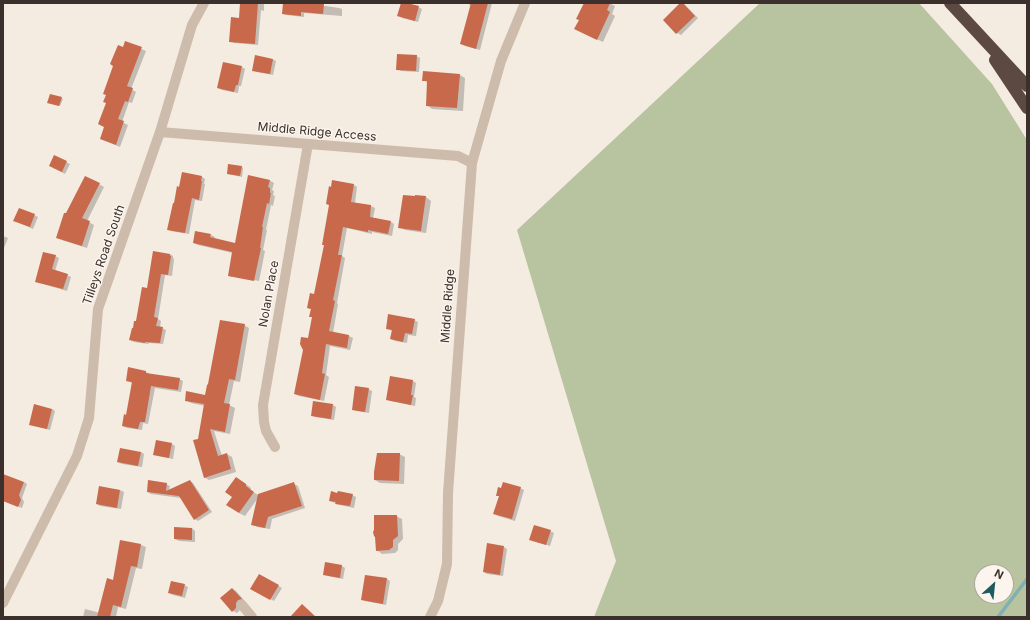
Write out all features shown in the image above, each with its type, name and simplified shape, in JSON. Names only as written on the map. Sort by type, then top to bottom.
[{"type":"highway","points":[[950,3],[1027,86]]},
{"type":"highway","points":[[973,28],[1027,108]]},
{"type":"street","name":"Tilleys Road South","points":[[3,603],[77,456],[89,418],[98,309],[160,132],[192,25],[204,3]]},
{"type":"street","name":"Middle Ridge","points":[[430,617],[438,601],[447,564],[448,493],[472,162],[501,61],[525,3]]},
{"type":"street","name":"Middle Ridge Access","points":[[160,132],[458,156],[472,162]]},
{"type":"street","name":"Nolan Place","points":[[275,447],[266,431],[263,405],[308,144]]},
{"type":"street","points":[[242,605],[252,617]]},
{"type":"green space","points":[[760,3],[919,3],[992,84],[1027,140],[1027,617],[594,617],[616,561],[517,230]]},
{"type":"building","points":[[240,3],[258,3],[255,44],[229,42],[231,17],[239,18]]},
{"type":"building","points":[[283,3],[324,4],[323,14],[301,12],[301,16],[282,14]]},
{"type":"building","points":[[401,3],[419,6],[415,21],[397,16]]},
{"type":"building","points":[[471,3],[488,3],[476,49],[460,44]]},
{"type":"building","points":[[584,3],[610,3],[607,10],[610,12],[597,40],[574,29],[579,20],[576,19]]},
{"type":"building","points":[[680,3],[683,3],[695,16],[676,34],[663,20]]},
{"type":"building","points":[[125,41],[142,47],[127,86],[133,88],[128,102],[125,101],[118,119],[124,121],[116,145],[100,139],[104,127],[98,124],[106,103],[103,102],[106,95],[103,94],[113,66],[110,64],[118,45],[123,47]]},
{"type":"building","points":[[397,54],[417,55],[416,71],[396,70]]},
{"type":"building","points":[[255,55],[273,59],[270,74],[252,71]]},
{"type":"building","points":[[223,62],[242,66],[238,85],[236,85],[234,92],[217,88]]},
{"type":"building","points":[[423,71],[460,74],[457,108],[426,106],[427,81],[422,81]]},
{"type":"building","points":[[50,94],[62,97],[59,106],[47,103]]},
{"type":"building","points":[[54,155],[67,161],[62,172],[49,166]]},
{"type":"building","points":[[228,164],[242,166],[240,176],[227,174]]},
{"type":"building","points":[[182,172],[202,176],[199,200],[192,198],[185,233],[167,230],[177,186],[179,187]]},
{"type":"building","points":[[248,175],[270,180],[268,187],[270,188],[271,193],[269,204],[267,203],[262,227],[261,248],[254,281],[228,276],[232,252],[193,243],[195,231],[211,234],[210,237],[235,243]]},
{"type":"building","points":[[85,176],[100,183],[82,218],[90,221],[82,246],[56,238],[64,213],[66,213]]},
{"type":"building","points":[[332,180],[354,184],[351,202],[371,205],[370,217],[391,221],[388,234],[343,227],[338,255],[342,255],[333,300],[335,301],[329,331],[349,335],[347,348],[326,344],[322,373],[325,374],[320,400],[294,394],[303,350],[300,344],[301,337],[308,338],[312,317],[309,317],[311,309],[307,308],[310,293],[314,294],[324,245],[322,245],[329,205],[326,204],[329,186],[331,187]]},
{"type":"building","points":[[403,195],[426,196],[421,231],[398,228]]},
{"type":"building","points":[[19,208],[35,214],[30,227],[13,221]]},
{"type":"building","points":[[153,251],[170,254],[171,256],[168,275],[161,274],[154,317],[158,318],[156,326],[163,327],[160,343],[145,343],[129,340],[134,321],[136,321],[142,287],[147,288]]},
{"type":"building","points":[[43,252],[56,255],[52,269],[68,274],[63,289],[35,282]]},
{"type":"building","points":[[388,314],[415,319],[412,334],[405,333],[403,342],[390,339],[392,330],[386,329]]},
{"type":"building","points":[[220,320],[245,324],[235,380],[229,379],[224,403],[230,404],[225,432],[210,429],[218,456],[227,453],[231,469],[204,478],[193,440],[198,439],[204,404],[185,401],[186,391],[205,395]]},
{"type":"building","points":[[128,367],[146,371],[146,373],[180,378],[178,390],[151,386],[145,422],[140,422],[138,429],[122,426],[124,414],[126,415],[132,382],[126,381]]},
{"type":"building","points":[[390,376],[413,380],[411,405],[386,400]]},
{"type":"building","points":[[355,386],[369,388],[365,412],[352,410]]},
{"type":"building","points":[[313,401],[333,404],[331,419],[311,416]]},
{"type":"building","points":[[34,404],[52,409],[47,429],[29,425]]},
{"type":"building","points":[[156,440],[172,443],[169,458],[153,455]]},
{"type":"building","points":[[120,448],[141,452],[138,466],[117,462]]},
{"type":"building","points":[[377,453],[400,453],[399,481],[374,480]]},
{"type":"building","points":[[3,474],[24,482],[19,495],[21,500],[18,507],[3,501]]},
{"type":"building","points":[[236,477],[254,492],[239,513],[226,505],[232,497],[225,492]]},
{"type":"building","points":[[148,480],[167,483],[166,491],[190,480],[209,510],[194,520],[179,496],[147,492]]},
{"type":"building","points":[[294,482],[302,506],[268,517],[265,528],[251,525],[258,494]]},
{"type":"building","points":[[503,482],[521,487],[512,519],[493,514],[499,496],[496,496],[498,487],[501,488]]},
{"type":"building","points":[[99,486],[120,490],[117,508],[96,504]]},
{"type":"building","points":[[331,491],[353,494],[350,506],[335,504],[336,502],[329,501]]},
{"type":"building","points":[[374,515],[397,515],[398,536],[393,540],[393,547],[389,550],[376,551],[373,532]]},
{"type":"building","points":[[534,525],[551,530],[546,545],[529,540]]},
{"type":"building","points":[[174,527],[192,528],[192,540],[174,539]]},
{"type":"building","points":[[120,540],[141,544],[137,567],[131,566],[121,607],[113,605],[110,617],[97,617],[107,578],[113,580]]},
{"type":"building","points":[[487,543],[504,546],[500,575],[483,572]]},
{"type":"building","points":[[325,562],[342,565],[340,578],[323,575]]},
{"type":"building","points":[[259,574],[279,585],[270,600],[250,589]]},
{"type":"building","points":[[365,575],[387,578],[383,604],[361,600]]},
{"type":"building","points":[[171,581],[185,584],[182,596],[168,593]]},
{"type":"building","points":[[232,588],[242,599],[238,600],[236,603],[236,608],[232,612],[220,598]]},
{"type":"building","points":[[302,604],[316,617],[290,617]]},
{"type":"waterway","points":[[998,617],[1027,579]]}]
